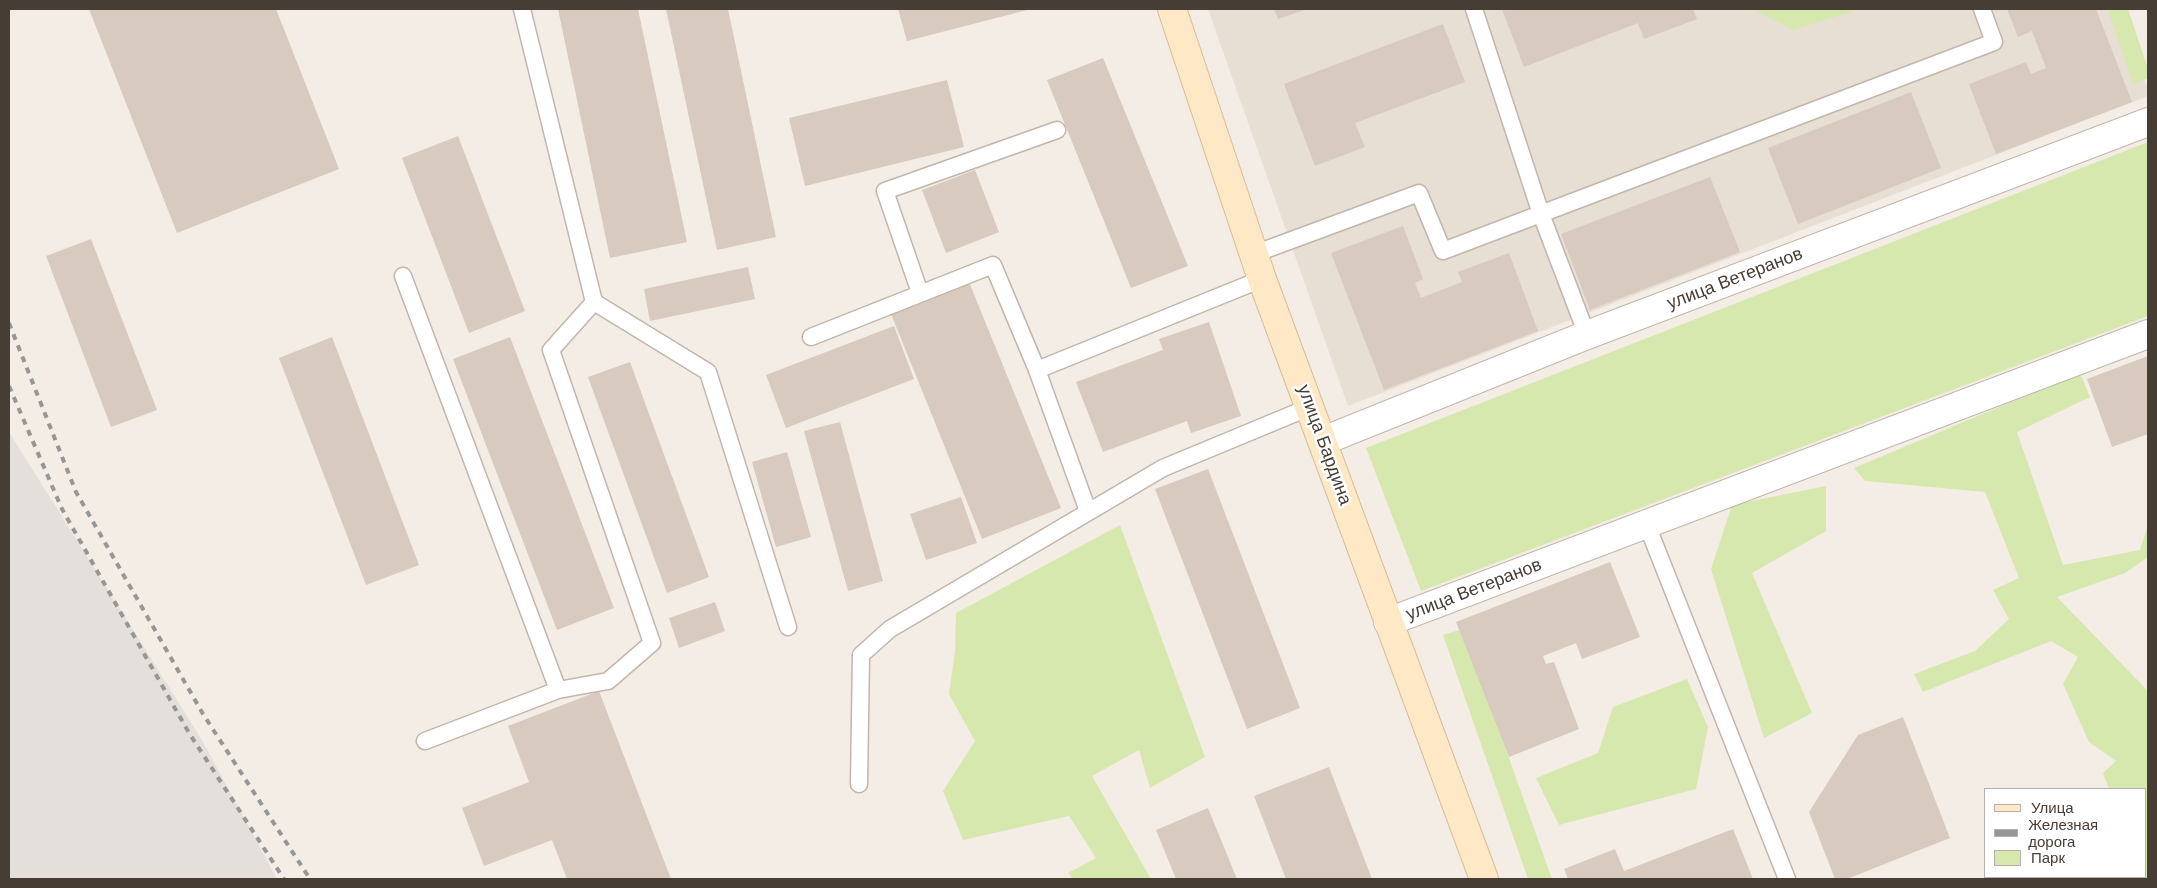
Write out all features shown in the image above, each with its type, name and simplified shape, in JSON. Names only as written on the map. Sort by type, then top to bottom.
[{"type":"street","name":"улица Бардина","points":[[1172,9],[1258,266],[1484,879]]},
{"type":"street","name":"улица Ветеранов","points":[[1323,441],[1587,335],[2148,122]]},
{"type":"street","name":"улица Ветеранов","points":[[1388,622],[2148,334]]},
{"type":"lane","points":[[522,9],[594,302],[708,372],[788,626]]},
{"type":"lane","points":[[1474,9],[1541,214],[1587,335]]},
{"type":"lane","points":[[1037,370],[1419,193],[1443,251],[1994,42],[1982,9]]},
{"type":"lane","points":[[920,293],[885,191],[1057,130]]},
{"type":"lane","points":[[811,337],[993,265],[1037,370],[1088,511]]},
{"type":"lane","points":[[403,276],[558,690]]},
{"type":"lane","points":[[425,741],[558,690],[608,681],[652,643],[551,350],[594,302]]},
{"type":"lane","points":[[859,784],[861,656],[890,629],[1162,468],[1310,407]]},
{"type":"lane","points":[[1647,525],[1787,879]]},
{"type":"shaded area","points":[[1208,9],[2120,9],[2148,90],[2148,96],[1348,406]]},
{"type":"shaded area","points":[[9,432],[202,740],[277,879],[9,879]]},
{"type":"green space","points":[[1753,9],[1860,9],[1793,30]]},
{"type":"green space","points":[[2108,9],[2128,9],[2148,69],[2148,78],[2133,84]]},
{"type":"green space","points":[[2148,142],[2148,316],[1421,591],[1366,448]]},
{"type":"green space","points":[[2080,373],[2090,397],[2017,432],[2063,565],[2140,550],[2148,525],[2148,557],[2125,573],[2057,597],[2148,691],[2148,879],[2144,878],[2147,878],[2147,788],[2109,788],[2103,773],[2116,761],[2089,742],[2063,684],[2078,657],[2051,641],[1923,692],[1914,674],[1975,651],[2009,619],[1993,590],[2019,578],[1985,492],[1865,481],[1854,468]]},
{"type":"green space","points":[[1826,486],[1826,531],[1752,573],[1812,713],[1764,738],[1711,569],[1732,505]]},
{"type":"green space","points":[[1120,525],[1205,757],[1150,788],[1139,750],[1092,776],[1151,879],[1073,879],[1068,873],[1096,858],[1069,816],[963,840],[943,791],[975,741],[949,694],[955,651],[956,613]]},
{"type":"green space","points":[[1463,629],[1552,879],[1528,879],[1443,635]]},
{"type":"green space","points":[[1687,679],[1708,727],[1696,789],[1559,825],[1536,778],[1598,753],[1613,707]]},
{"type":"building","points":[[89,9],[276,9],[339,169],[177,233]]},
{"type":"building","points":[[558,9],[638,9],[687,242],[610,258]]},
{"type":"building","points":[[666,9],[728,9],[776,237],[717,250]]},
{"type":"building","points":[[898,9],[1031,9],[907,41]]},
{"type":"building","points":[[1274,9],[1307,9],[1278,19]]},
{"type":"building","points":[[1502,9],[1693,9],[1697,19],[1644,39],[1638,23],[1524,67]]},
{"type":"building","points":[[2007,9],[2096,9],[2132,102],[1996,154],[1969,84],[2026,62],[2031,74],[2046,68],[2032,31],[2018,37]]},
{"type":"building","points":[[1443,24],[1465,82],[1355,123],[1365,147],[1315,166],[1284,84]]},
{"type":"building","points":[[1103,58],[1188,266],[1131,288],[1047,80]]},
{"type":"building","points":[[947,80],[964,147],[805,186],[789,118]]},
{"type":"building","points":[[1911,92],[1941,168],[1798,224],[1768,148]]},
{"type":"building","points":[[458,136],[525,311],[469,333],[402,158]]},
{"type":"building","points":[[975,170],[999,232],[946,253],[922,190]]},
{"type":"building","points":[[1710,177],[1740,252],[1590,310],[1561,234]]},
{"type":"building","points":[[1403,226],[1423,279],[1415,283],[1421,298],[1462,282],[1458,272],[1509,253],[1538,331],[1384,390],[1331,253]]},
{"type":"building","points":[[91,239],[157,410],[111,427],[46,256]]},
{"type":"building","points":[[748,267],[755,299],[650,321],[644,289]]},
{"type":"building","points":[[969,282],[1061,508],[982,539],[891,314]]},
{"type":"building","points":[[1209,322],[1241,416],[1191,433],[1187,421],[1103,452],[1076,382],[1163,350],[1159,339]]},
{"type":"building","points":[[894,326],[914,379],[786,428],[766,375]]},
{"type":"building","points":[[332,337],[419,565],[366,585],[279,358]]},
{"type":"building","points":[[510,337],[614,608],[557,630],[453,359]]},
{"type":"building","points":[[2148,356],[2148,434],[2112,447],[2087,379]]},
{"type":"building","points":[[630,362],[709,577],[667,593],[588,377]]},
{"type":"building","points":[[840,422],[883,581],[848,591],[804,431]]},
{"type":"building","points":[[787,452],[811,537],[776,547],[752,462]]},
{"type":"building","points":[[1208,469],[1300,708],[1247,729],[1155,489]]},
{"type":"building","points":[[961,497],[977,543],[926,560],[910,514]]},
{"type":"building","points":[[1610,562],[1640,637],[1582,659],[1576,643],[1543,656],[1546,664],[1554,662],[1579,729],[1509,757],[1456,622]]},
{"type":"building","points":[[715,602],[725,631],[679,648],[669,618]]},
{"type":"building","points":[[599,691],[671,879],[567,879],[552,840],[484,866],[462,808],[529,782],[508,726]]},
{"type":"building","points":[[1903,717],[1950,838],[1847,879],[1835,879],[1809,812],[1858,735]]},
{"type":"building","points":[[1329,767],[1372,879],[1286,879],[1254,796]]},
{"type":"building","points":[[1208,808],[1237,879],[1176,879],[1156,830]]},
{"type":"building","points":[[1733,829],[1753,879],[1568,879],[1564,869],[1615,849],[1624,871]]},
{"type":"railway","points":[[9,323],[76,492],[203,714],[310,879]]},
{"type":"railway","points":[[9,386],[62,509],[189,733],[284,879]]}]
